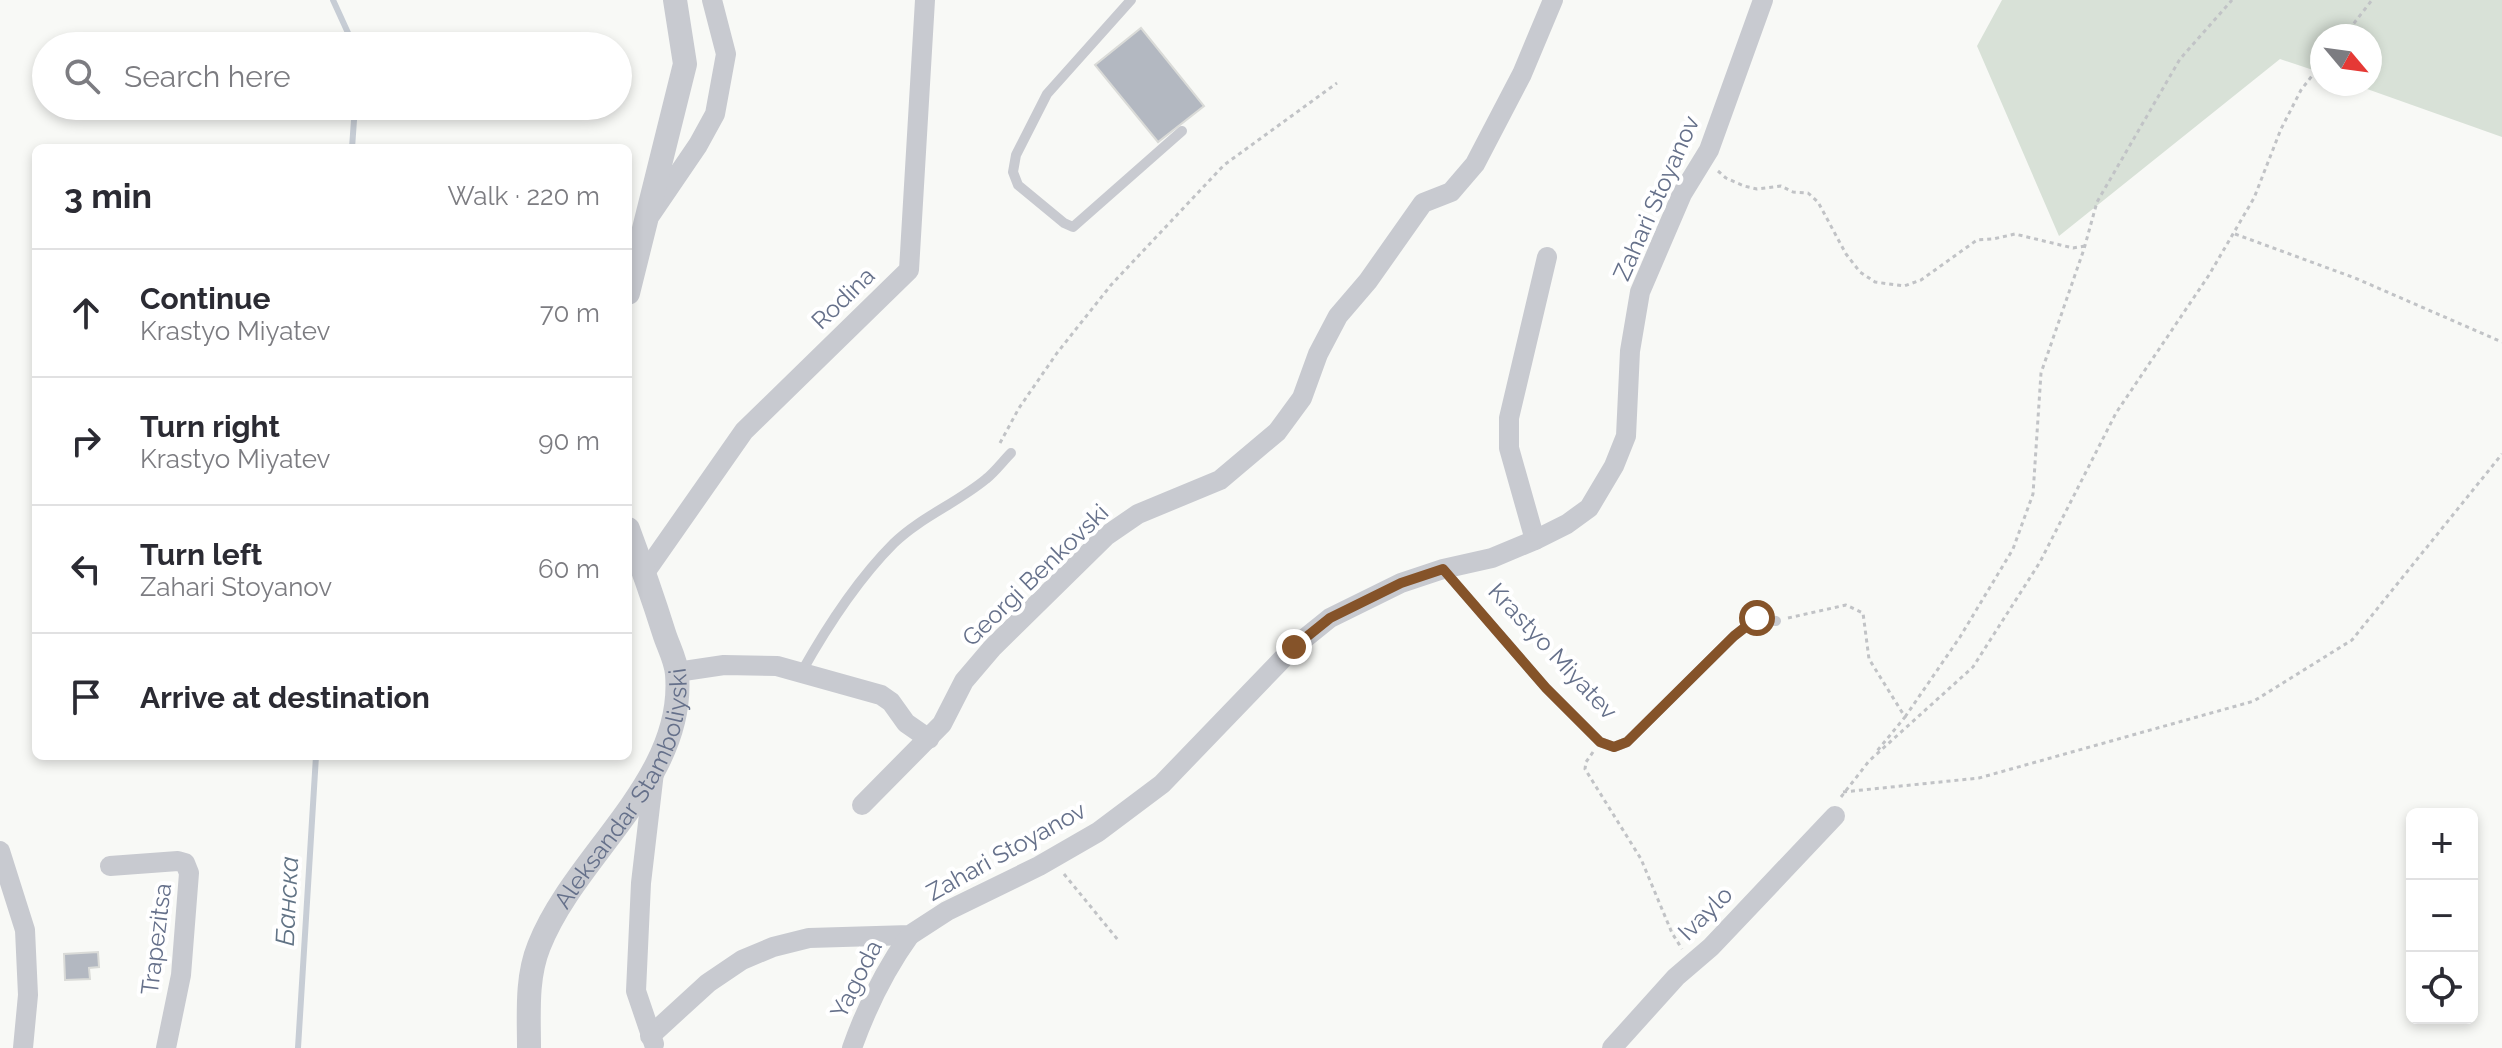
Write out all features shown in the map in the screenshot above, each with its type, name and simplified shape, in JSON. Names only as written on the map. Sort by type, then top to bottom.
[{"type":"street","points":[[632,277],[685,64],[675,0]]},
{"type":"street","points":[[646,221],[698,145],[715,114],[726,54],[712,0]]},
{"type":"street","name":"Rodina","points":[[644,574],[744,431],[909,270],[925,0]]},
{"type":"street","name":"Georgi Benkovski","points":[[862,805],[942,724],[964,681],[983,658],[1106,536],[1138,514],[1220,480],[1277,432],[1302,398],[1318,354],[1338,316],[1368,281],[1423,203],[1451,192],[1475,164],[1522,74],[1553,0]]},
{"type":"street","name":"Zahari Stoyanov","points":[[910,935],[947,911],[1098,832],[1162,784],[1294,647],[1330,618],[1401,583],[1492,558],[1535,540],[1567,524],[1589,508],[1614,466],[1626,436],[1630,351],[1640,292],[1682,194],[1703,159],[1763,0]]},
{"type":"street","points":[[1535,540],[1509,448],[1509,418],[1547,257]]},
{"type":"street","name":"Aleksandar Stamboliyski","points":[[529,1048],[528,992],[538,947],[561,903],[655,770],[670,733],[676,703],[677,672],[632,540]]},
{"type":"street","points":[[677,672],[724,665],[777,666],[881,695],[891,702],[906,723],[929,739]]},
{"type":"street","points":[[655,770],[641,883],[636,991],[653,1042],[708,983],[742,960],[773,947],[809,938],[910,935]]},
{"type":"street","name":"Ivaylo","points":[[1612,1048],[1676,977],[1711,947],[1835,816]]},
{"type":"street","points":[[0,851],[25,930],[28,995],[23,1048]]},
{"type":"street","name":"Trapezitsa","points":[[110,866],[178,861],[185,863],[189,873],[181,975],[166,1048]]},
{"type":"street","name":"Yagoda","points":[[852,1048],[867,1006],[885,970],[910,935]]},
{"type":"lane","points":[[1131,0],[1047,94],[1016,155],[1013,172],[1018,185],[1073,227],[1182,131]]},
{"type":"lane","points":[[801,673],[821,637],[867,573],[896,541],[944,505],[986,479],[1011,453]]},
{"type":"lane","name":"Krastyo Miyatev","points":[[1443,569],[1546,688],[1600,742],[1614,747],[1627,742],[1734,636],[1757,618],[1776,621]]},
{"type":"path","points":[[1835,816],[1843,792],[1905,717],[1960,637],[2013,549],[2033,494],[2041,373],[2097,202],[2180,59],[2232,0]]},
{"type":"path","points":[[2353,24],[2372,0]]},
{"type":"path","points":[[1869,761],[1973,667],[2040,562],[2116,413],[2209,275],[2254,198],[2281,129],[2310,78]]},
{"type":"path","points":[[994,470],[1000,444],[1019,408],[1057,353],[1111,285],[1224,165],[1337,83]]},
{"type":"path","points":[[1703,159],[1726,178],[1744,186],[1757,189],[1781,186],[1793,192],[1808,193],[1818,202],[1846,254],[1860,272],[1875,282],[1904,286],[1921,280],[1977,240],[2015,234],[2073,248],[2085,246]]},
{"type":"path","points":[[2233,234],[2355,278],[2502,342]]},
{"type":"path","points":[[1843,792],[1979,778],[2254,701],[2352,640],[2502,454]]},
{"type":"path","points":[[1776,621],[1846,605],[1863,613],[1869,659],[1905,717]]},
{"type":"path","points":[[1600,742],[1586,762],[1585,769],[1641,859],[1679,946],[1694,961]]},
{"type":"path","points":[[1051,859],[1118,940]]},
{"type":"shaded area","points":[[2002,0],[2502,0],[2502,137],[2382,94],[2382,24],[2310,24],[2310,69],[2280,59],[2059,236],[1977,46]]},
{"type":"building","points":[[1141,28],[1204,106],[1158,142],[1095,65]]},
{"type":"building","points":[[98,952],[99,967],[89,968],[90,979],[65,980],[64,954]]},
{"type":"waterway","name":"Банска","points":[[333,0],[348,32]]},
{"type":"waterway","name":"Банска","points":[[352,144],[354,120]]},
{"type":"waterway","name":"Банска","points":[[298,1048],[316,760]]},
{"type":"route","points":[[1294,647],[1330,618],[1401,583],[1443,569],[1546,688],[1600,742],[1614,747],[1627,742],[1734,636],[1757,618]]}]
